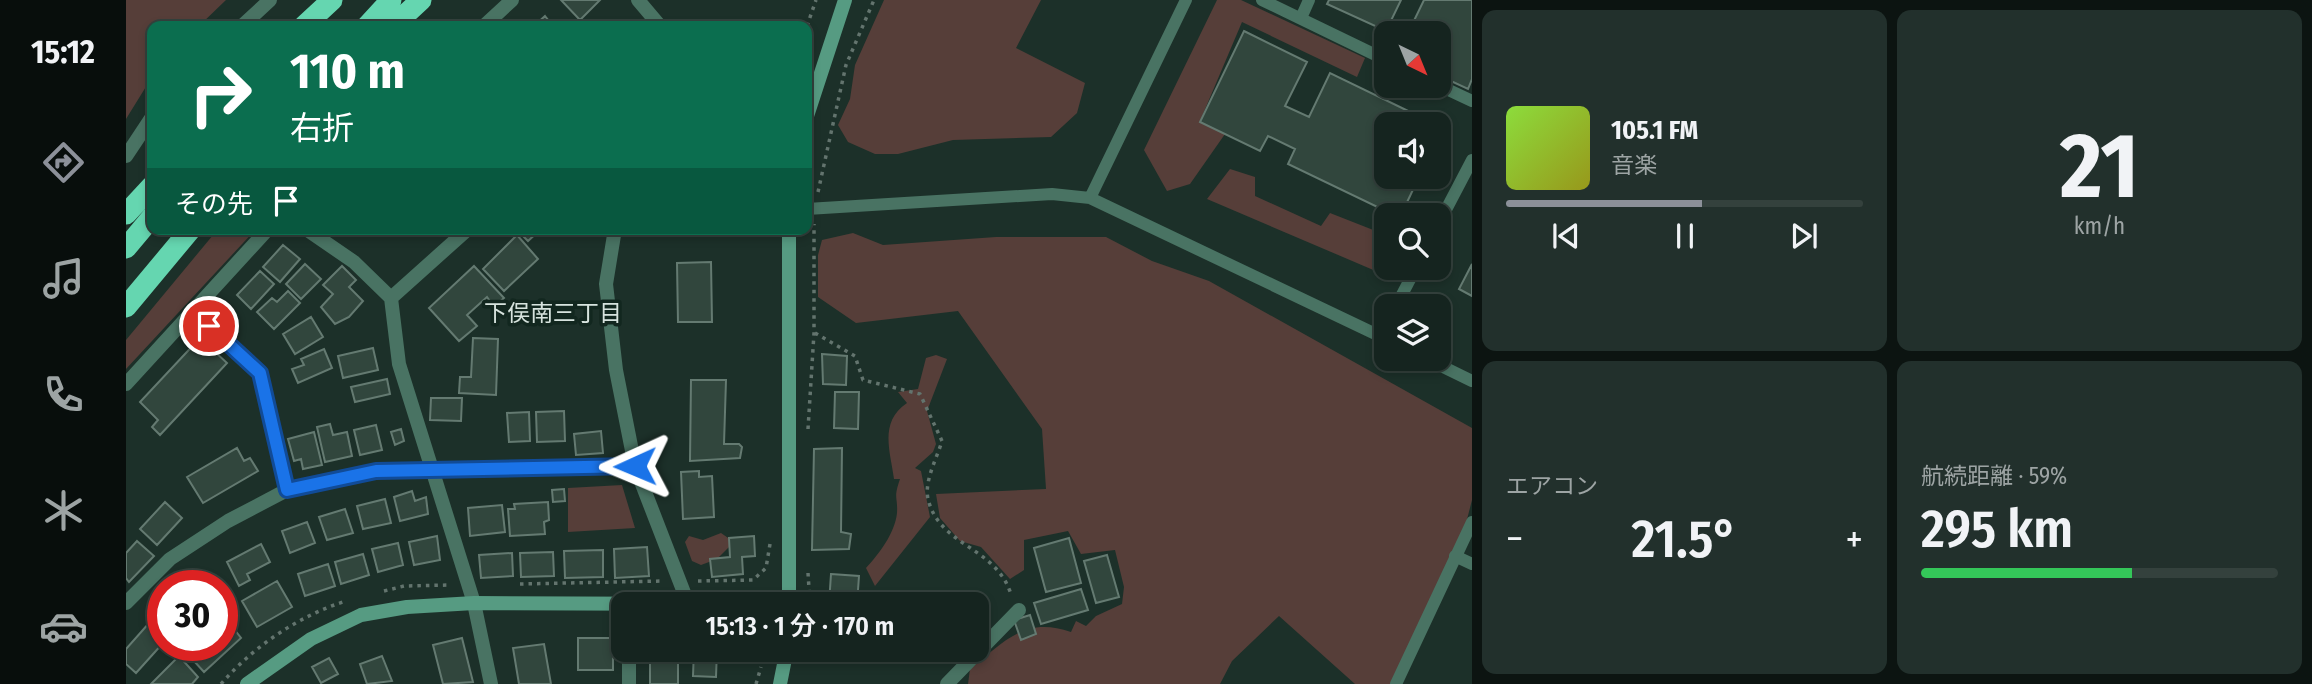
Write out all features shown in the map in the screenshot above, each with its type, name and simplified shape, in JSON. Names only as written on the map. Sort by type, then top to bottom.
[{"type":"highway","points":[[309,21],[332,0]]},
{"type":"highway","points":[[321,21],[340,0]]},
{"type":"highway","points":[[372,21],[390,0]]},
{"type":"highway","points":[[398,21],[421,0]]},
{"type":"highway","points":[[126,214],[147,191]]},
{"type":"highway","points":[[126,248],[147,223]]},
{"type":"highway","points":[[126,307],[186,235]]},
{"type":"street","points":[[247,21],[270,0]]},
{"type":"street","points":[[489,21],[512,0]]},
{"type":"street","points":[[638,0],[656,21]]},
{"type":"street","points":[[812,101],[845,0]]},
{"type":"street","points":[[126,156],[147,124]]},
{"type":"street","points":[[126,384],[262,235]]},
{"type":"street","points":[[315,235],[354,262],[391,298],[399,364],[430,470],[474,603],[491,684]]},
{"type":"street","points":[[391,298],[461,235]]},
{"type":"street","points":[[614,235],[606,284],[616,370],[635,466],[684,592]]},
{"type":"street","points":[[789,235],[789,592]]},
{"type":"street","points":[[192,311],[260,373],[287,490]]},
{"type":"street","points":[[126,603],[170,559],[228,521],[287,490],[376,471],[635,466]]},
{"type":"street","points":[[247,684],[311,639],[361,615],[407,607],[474,603],[611,603]]},
{"type":"street","points":[[947,684],[1019,610]]},
{"type":"street","points":[[629,662],[629,684]]},
{"type":"street","points":[[780,684],[784,662]]},
{"type":"lane","points":[[1090,198],[1186,0]]},
{"type":"lane","points":[[1262,0],[1374,54]]},
{"type":"lane","points":[[1301,18],[1309,0]]},
{"type":"lane","points":[[1451,91],[1472,101]]},
{"type":"lane","points":[[1450,203],[1472,160]]},
{"type":"lane","points":[[812,209],[1052,194],[1090,198],[1374,329]]},
{"type":"lane","points":[[1451,371],[1472,381]]},
{"type":"lane","points":[[1396,684],[1472,522]]},
{"type":"lane","points":[[1455,556],[1472,564]]},
{"type":"path","points":[[809,21],[816,0]]},
{"type":"path","points":[[812,205],[846,65],[874,0]]},
{"type":"path","points":[[808,435],[814,333],[812,235]]},
{"type":"path","points":[[814,333],[855,356],[863,380],[920,394],[942,441],[929,478],[928,498],[942,529],[985,559],[1002,576],[1019,610]]},
{"type":"path","points":[[507,584],[753,580],[766,568],[770,530]]},
{"type":"path","points":[[808,564],[809,592]]},
{"type":"path","points":[[372,594],[404,586],[468,584]]},
{"type":"path","points":[[221,684],[242,660],[286,628],[348,601]]},
{"type":"path","points":[[755,684],[761,667]]},
{"type":"shaded area","points":[[126,0],[226,0],[204,21],[147,21],[147,85],[126,119]]},
{"type":"shaded area","points":[[884,0],[1041,0],[1016,48],[1085,83],[1077,113],[1051,137],[953,140],[898,154],[875,154],[848,142],[838,125],[850,99],[855,65]]},
{"type":"shaded area","points":[[1217,0],[1241,0],[1365,58],[1357,77],[1242,22],[1200,121],[1225,134],[1190,184],[1167,191],[1144,150]]},
{"type":"shaded area","points":[[1230,169],[1255,177],[1255,196],[1321,226],[1330,213],[1374,230],[1374,270],[1207,199]]},
{"type":"shaded area","points":[[853,233],[883,245],[996,237],[1106,237],[1152,261],[1209,281],[1472,428],[1472,500],[1463,535],[1394,684],[1355,684],[1279,616],[1232,661],[1220,684],[968,684],[970,669],[979,662],[989,662],[989,654],[1016,634],[1040,627],[1071,632],[1076,621],[1086,626],[1096,616],[1122,604],[1124,587],[1115,550],[1081,554],[1068,531],[1024,540],[1024,570],[1010,579],[981,547],[960,541],[940,518],[936,494],[1046,489],[1042,429],[958,311],[856,323],[818,297],[818,255],[822,240]]},
{"type":"shaded area","points":[[213,235],[250,235],[126,369],[126,340]]},
{"type":"shaded area","points":[[936,355],[947,359],[927,411],[936,444],[933,452],[915,468],[921,471],[930,517],[875,586],[866,568],[890,536],[897,513],[896,494],[900,479],[894,479],[888,437],[893,419],[907,403],[898,392],[918,389],[926,358]]},
{"type":"shaded area","points":[[622,485],[635,528],[568,532],[568,488]]},
{"type":"shaded area","points":[[721,533],[734,542],[717,559],[701,565],[692,561],[685,542],[689,536],[703,540]]},
{"type":"building","points":[[561,0],[600,0],[580,20]]},
{"type":"building","points":[[1329,0],[1401,0],[1391,21],[1374,21],[1374,26],[1327,4]]},
{"type":"building","points":[[1424,0],[1472,0],[1472,79],[1468,89],[1451,81],[1451,21],[1414,21]]},
{"type":"building","points":[[1244,31],[1307,62],[1285,106],[1309,117],[1330,73],[1374,94],[1374,98],[1381,98],[1410,112],[1374,112],[1374,189],[1413,189],[1407,203],[1374,203],[1374,205],[1288,164],[1295,149],[1268,136],[1260,151],[1200,122]]},
{"type":"building","points":[[517,235],[538,259],[504,291],[483,269]]},
{"type":"building","points":[[522,235],[534,235],[528,241]]},
{"type":"building","points":[[283,245],[300,259],[280,282],[263,267]]},
{"type":"building","points":[[711,262],[712,322],[678,322],[677,263]]},
{"type":"building","points":[[305,264],[321,279],[301,299],[286,284]]},
{"type":"building","points":[[1472,264],[1472,296],[1459,289]]},
{"type":"building","points":[[342,266],[356,280],[349,287],[363,301],[349,317],[335,324],[321,307],[333,294],[323,285]]},
{"type":"building","points":[[474,266],[504,298],[494,307],[487,297],[467,315],[477,326],[459,341],[429,308]]},
{"type":"building","points":[[260,271],[274,284],[251,309],[237,295]]},
{"type":"building","points":[[288,291],[300,303],[274,329],[257,312],[272,298],[277,302]]},
{"type":"building","points":[[311,317],[323,337],[295,354],[283,334]]},
{"type":"building","points":[[200,338],[227,363],[160,435],[152,427],[158,420],[140,402]]},
{"type":"building","points":[[473,338],[498,339],[496,395],[459,393],[460,377],[471,377]]},
{"type":"building","points":[[373,348],[378,370],[343,378],[338,356]]},
{"type":"building","points":[[324,349],[332,368],[298,383],[292,369],[304,365],[301,359]]},
{"type":"building","points":[[822,354],[847,356],[846,385],[823,384]]},
{"type":"building","points":[[387,379],[390,394],[355,402],[351,387]]},
{"type":"building","points":[[691,380],[726,380],[724,444],[739,444],[742,447],[740,458],[690,461]]},
{"type":"building","points":[[835,392],[859,392],[858,429],[834,428]]},
{"type":"building","points":[[431,398],[462,398],[461,421],[430,420]]},
{"type":"building","points":[[564,411],[565,441],[537,442],[536,412]]},
{"type":"building","points":[[529,412],[530,441],[509,442],[507,413]]},
{"type":"building","points":[[330,424],[333,435],[347,432],[352,456],[325,462],[317,427]]},
{"type":"building","points":[[376,425],[382,450],[360,455],[354,430]]},
{"type":"building","points":[[401,429],[404,441],[395,445],[391,432]]},
{"type":"building","points":[[601,431],[603,453],[576,455],[574,434]]},
{"type":"building","points":[[314,432],[322,465],[303,469],[301,459],[294,461],[288,439]]},
{"type":"building","points":[[237,448],[244,461],[250,458],[258,471],[203,503],[187,477]]},
{"type":"building","points":[[842,448],[841,532],[851,534],[849,549],[812,550],[814,449]]},
{"type":"building","points":[[699,471],[699,477],[712,476],[714,517],[683,519],[681,472]]},
{"type":"building","points":[[564,489],[565,501],[553,502],[552,490]]},
{"type":"building","points":[[412,491],[415,501],[426,497],[428,514],[400,521],[394,497]]},
{"type":"building","points":[[385,499],[391,523],[363,529],[357,506]]},
{"type":"building","points":[[165,502],[182,518],[157,545],[140,529]]},
{"type":"building","points":[[548,502],[549,520],[544,522],[545,534],[510,536],[508,509],[515,509],[514,504]]},
{"type":"building","points":[[502,505],[505,532],[470,536],[468,508]]},
{"type":"building","points":[[345,509],[353,533],[327,540],[319,517]]},
{"type":"building","points":[[307,522],[315,543],[290,553],[282,531]]},
{"type":"building","points":[[437,536],[440,560],[414,565],[409,542]]},
{"type":"building","points":[[754,536],[755,556],[742,557],[743,574],[712,577],[710,559],[730,557],[729,538]]},
{"type":"building","points":[[1069,538],[1081,583],[1046,592],[1034,548]]},
{"type":"building","points":[[137,541],[154,556],[129,582],[126,578],[126,553]]},
{"type":"building","points":[[398,543],[403,565],[378,572],[372,549]]},
{"type":"building","points":[[261,544],[270,562],[247,574],[250,580],[239,586],[238,570],[231,570],[227,562]]},
{"type":"building","points":[[647,547],[649,576],[615,578],[614,549]]},
{"type":"building","points":[[603,550],[603,577],[565,578],[564,551]]},
{"type":"building","points":[[553,552],[554,576],[521,577],[520,553]]},
{"type":"building","points":[[512,553],[513,576],[481,578],[479,555]]},
{"type":"building","points":[[363,554],[369,575],[341,584],[335,562]]},
{"type":"building","points":[[1107,555],[1119,597],[1096,603],[1084,561]]},
{"type":"building","points":[[328,564],[335,586],[305,596],[298,574]]},
{"type":"building","points":[[831,574],[859,576],[858,592],[830,592]]},
{"type":"building","points":[[277,581],[292,607],[257,627],[242,601]]},
{"type":"building","points":[[1081,589],[1088,610],[1041,624],[1034,603]]},
{"type":"building","points":[[1030,615],[1036,634],[1021,640],[1014,620]]},
{"type":"building","points":[[147,625],[147,661],[136,673],[126,664],[126,649]]},
{"type":"building","points":[[462,638],[473,682],[443,684],[433,645]]},
{"type":"building","points":[[578,638],[611,638],[613,670],[578,670]]},
{"type":"building","points":[[544,644],[551,684],[519,684],[513,648]]},
{"type":"building","points":[[382,656],[392,681],[367,684],[360,664]]},
{"type":"building","points":[[329,658],[338,674],[321,683],[312,667]]},
{"type":"building","points":[[174,661],[184,661],[198,677],[192,684],[151,684]]},
{"type":"building","points":[[194,661],[216,661],[204,672]]},
{"type":"building","points":[[650,662],[678,662],[678,684],[650,684]]},
{"type":"building","points":[[694,662],[717,662],[716,677],[693,676]]},
{"type":"district","name":"下俣南三丁目","points":[[553,313]]},
{"type":"route","points":[[209,326],[260,373],[287,490],[376,471],[635,466]]}]
